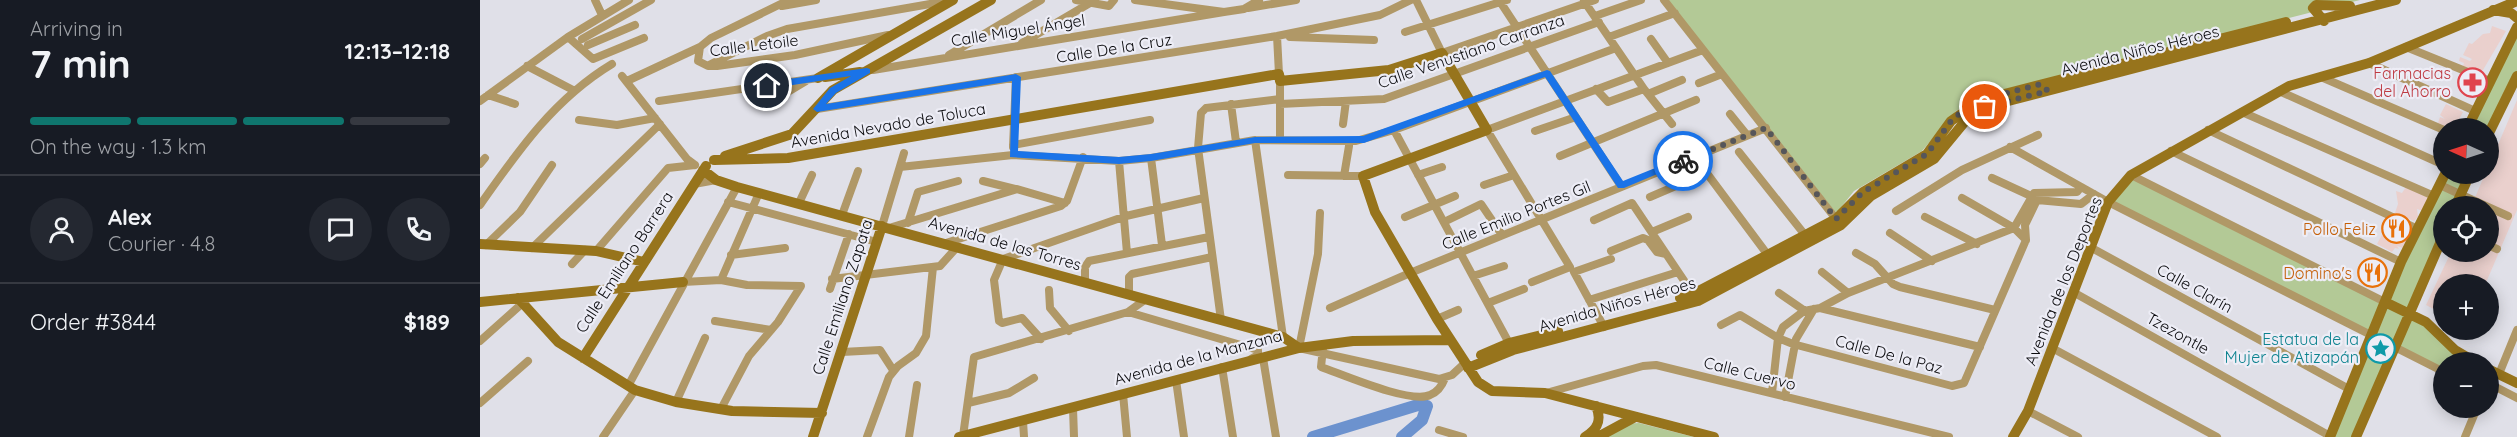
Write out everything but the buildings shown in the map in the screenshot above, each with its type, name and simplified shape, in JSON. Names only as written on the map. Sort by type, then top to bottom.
[{"type":"street","points":[[595,0],[602,15]]},
{"type":"street","points":[[480,101],[571,35],[629,0]]},
{"type":"street","points":[[585,42],[651,0]]},
{"type":"street","name":"Calle Letoile","points":[[789,0],[711,38],[700,48],[698,61],[708,66],[795,55],[852,41],[892,35]]},
{"type":"street","points":[[775,7],[816,0]]},
{"type":"street","points":[[781,96],[953,0]]},
{"type":"street","points":[[708,66],[767,36],[787,29],[953,0]]},
{"type":"street","points":[[572,264],[590,250],[668,168],[705,165],[792,134],[833,90],[992,0]]},
{"type":"street","points":[[945,58],[1041,0]]},
{"type":"street","points":[[1076,0],[1094,1],[1109,6],[1114,0]]},
{"type":"street","points":[[1135,0],[1224,12]]},
{"type":"street","points":[[1244,9],[1258,0]]},
{"type":"street","name":"Calle Miguel Ángel","points":[[814,79],[1296,0]]},
{"type":"street","name":"Calle De la Cruz","points":[[817,109],[1277,36],[1380,15],[1411,0]]},
{"type":"street","points":[[1416,0],[1454,74],[1572,269],[1602,324]]},
{"type":"street","points":[[1442,53],[1594,0]]},
{"type":"street","name":"Calle Venustiano Carranza","points":[[1198,148],[1203,110],[1231,104],[1383,99],[1530,46],[1641,0]]},
{"type":"street","points":[[1665,0],[1836,219]]},
{"type":"street","name":"Avenida Niños Héroes","points":[[2321,18],[2350,6],[2373,0]]},
{"type":"street","name":"Avenida Niños Héroes","points":[[1322,349],[1321,367],[1409,396],[1422,398],[1435,394],[1442,387],[1445,378],[1509,343],[1698,301],[1770,259],[1805,235],[1836,219],[1863,192],[1927,154],[1951,121],[1981,100],[2044,87],[2396,0]]},
{"type":"street","points":[[1018,46],[1094,1]]},
{"type":"street","points":[[1405,32],[1502,1],[1621,186]]},
{"type":"street","name":"Avenida de los Deportes","points":[[2013,437],[2028,411],[2108,202],[2131,175],[2279,91],[2298,83],[2369,63],[2517,1]]},
{"type":"street","points":[[1585,2],[1646,91],[1672,124]]},
{"type":"street","points":[[2493,10],[2511,13],[2517,18]]},
{"type":"street","points":[[1609,37],[1675,13]]},
{"type":"street","points":[[585,42],[635,25]]},
{"type":"street","points":[[2472,118],[2517,27]]},
{"type":"street","points":[[571,35],[585,42],[597,58]]},
{"type":"street","points":[[571,35],[597,58]]},
{"type":"street","points":[[1280,140],[1277,36],[1374,40]]},
{"type":"street","points":[[597,58],[647,38],[613,55],[604,62],[603,69]]},
{"type":"street","points":[[1651,39],[1668,63]]},
{"type":"street","points":[[2406,47],[2490,81]]},
{"type":"street","name":"Avenida de las Torres","points":[[700,48],[624,79],[687,159],[705,165],[716,180],[1284,337],[1299,348]]},
{"type":"street","points":[[900,167],[1013,154],[1119,161],[1151,158],[1198,148],[1255,140],[1356,141],[1394,130],[1616,48]]},
{"type":"street","points":[[1288,175],[1364,176],[1703,50]]},
{"type":"street","name":"Avenida Nevado de Toluca","points":[[705,165],[788,158],[1014,118],[1279,78],[1389,70],[1442,53]]},
{"type":"street","points":[[2369,63],[2475,111]]},
{"type":"street","points":[[480,205],[538,125],[573,90],[612,64]]},
{"type":"street","points":[[527,66],[573,90]]},
{"type":"street","points":[[1699,83],[1722,74]]},
{"type":"street","points":[[2321,76],[2433,125]]},
{"type":"street","points":[[2496,118],[2517,76]]},
{"type":"street","points":[[1013,154],[1016,77]]},
{"type":"street","points":[[659,101],[814,79]]},
{"type":"street","points":[[1596,89],[1607,102],[1610,102],[1682,80]]},
{"type":"street","name":"Avenida Niños Héroes","points":[[1464,367],[1693,294],[1841,225],[1871,195],[1934,159],[1966,118],[1985,107],[2044,87]]},
{"type":"street","points":[[2279,91],[2433,160]]},
{"type":"street","points":[[488,95],[515,104]]},
{"type":"street","points":[[1560,156],[1696,100]]},
{"type":"street","points":[[1343,124],[1346,101]]},
{"type":"street","points":[[1231,104],[1236,142]]},
{"type":"street","points":[[2242,112],[2434,196],[2440,185],[2464,196]]},
{"type":"street","points":[[1730,114],[1748,135]]},
{"type":"street","points":[[1535,131],[1576,117]]},
{"type":"street","points":[[579,120],[617,124],[658,121]]},
{"type":"street","points":[[1013,145],[1150,120]]},
{"type":"street","points":[[532,248],[658,121]]},
{"type":"street","name":"Calle Emilio Portes Gil","points":[[1330,308],[1460,252],[1766,128]]},
{"type":"street","points":[[1394,130],[1509,343]]},
{"type":"street","points":[[2208,130],[2418,229]]},
{"type":"street","points":[[1896,211],[1962,170],[2038,135]]},
{"type":"street","points":[[1255,140],[1284,337]]},
{"type":"street","points":[[1344,176],[1349,146]]},
{"type":"street","points":[[2010,147],[2108,202],[2433,366]]},
{"type":"street","points":[[1198,148],[1221,320]]},
{"type":"street","points":[[2170,151],[2401,262]]},
{"type":"street","points":[[1740,152],[1805,235]]},
{"type":"street","name":"Calle Emiliano Zapata","points":[[813,437],[877,242],[886,227],[904,153]]},
{"type":"street","points":[[1694,156],[1770,259]]},
{"type":"street","points":[[832,279],[944,265],[952,245],[1065,203],[1083,157]]},
{"type":"street","points":[[1151,158],[1162,245]]},
{"type":"street","points":[[1119,161],[1126,216],[1127,253]]},
{"type":"street","points":[[482,246],[520,212],[552,165]]},
{"type":"street","points":[[694,184],[705,165]]},
{"type":"street","points":[[1418,175],[1442,167]]},
{"type":"street","points":[[842,215],[858,171]]},
{"type":"street","points":[[1650,197],[1706,173]]},
{"type":"street","points":[[799,203],[812,175]]},
{"type":"street","points":[[1484,185],[1514,175]]},
{"type":"street","points":[[2131,175],[2409,314],[2433,327],[2458,352]]},
{"type":"street","points":[[1364,176],[1376,212],[1464,367],[1478,382],[1492,391],[1545,393],[1714,437]]},
{"type":"street","points":[[1992,178],[2031,196]]},
{"type":"street","points":[[694,184],[716,180]]},
{"type":"street","points":[[908,222],[918,192],[958,181]]},
{"type":"street","points":[[983,182],[1065,203]]},
{"type":"street","name":"Calle Emiliano Barrera","points":[[583,358],[694,184]]},
{"type":"street","points":[[2460,194],[2465,184]]},
{"type":"street","points":[[603,437],[631,388],[683,282],[737,186]]},
{"type":"street","points":[[1772,393],[1778,338],[1783,327],[1848,293],[2014,228],[2031,196],[2038,191],[2072,193],[2081,187]]},
{"type":"street","points":[[886,227],[1017,189]]},
{"type":"street","points":[[721,280],[759,193]]},
{"type":"street","name":"Calle De la Paz","points":[[1721,325],[1740,315],[1778,338],[1793,344],[1952,386],[1964,383],[2026,240],[2025,225],[2037,200],[2082,204],[2094,194]]},
{"type":"street","points":[[1405,217],[1455,196]]},
{"type":"street","points":[[1041,339],[1022,318],[1002,323],[999,321],[993,280],[1003,260],[1126,216],[1204,198]]},
{"type":"street","points":[[1962,198],[2014,228],[2026,240]]},
{"type":"street","points":[[2330,437],[2401,262],[2433,198]]},
{"type":"street","points":[[728,202],[877,242]]},
{"type":"street","points":[[1594,220],[1632,203],[1693,294]]},
{"type":"street","points":[[1444,222],[1481,204],[1502,235]]},
{"type":"street","points":[[2499,212],[2508,216]]},
{"type":"street","points":[[1299,348],[1318,254],[1320,213]]},
{"type":"street","points":[[1925,217],[1977,244]]},
{"type":"street","points":[[1652,232],[1688,218]]},
{"type":"street","points":[[1890,233],[1932,261]]},
{"type":"street","points":[[830,289],[849,234]]},
{"type":"street","points":[[1085,282],[1085,267],[1089,261],[1209,237]]},
{"type":"street","points":[[1532,282],[1611,255],[1643,238],[1657,252],[1666,254]]},
{"type":"street","points":[[482,246],[590,250],[645,262]]},
{"type":"street","name":"Calle Clarín","points":[[2091,247],[2349,389]]},
{"type":"street","points":[[731,255],[785,248]]},
{"type":"street","points":[[1856,253],[1875,264],[1893,284],[1900,287],[1995,310]]},
{"type":"street","points":[[1129,294],[1129,275],[1212,258]]},
{"type":"street","points":[[2355,437],[2433,259]]},
{"type":"street","points":[[1473,276],[1504,266]]},
{"type":"street","points":[[867,437],[893,370],[916,353],[926,336],[933,267]]},
{"type":"street","points":[[1822,272],[1848,293]]},
{"type":"street","points":[[1589,300],[1678,273]]},
{"type":"street","points":[[480,302],[523,300],[628,287],[721,280],[747,285],[801,286],[771,330],[749,356],[721,409]]},
{"type":"street","points":[[1488,303],[1524,289]]},
{"type":"street","points":[[1049,290],[1050,308],[1069,331]]},
{"type":"street","name":"Tzezontle","points":[[2073,292],[2330,437]]},
{"type":"street","points":[[1779,293],[1812,310],[1980,347]]},
{"type":"street","points":[[961,437],[974,357],[1128,312],[1146,299]]},
{"type":"street","points":[[480,340],[523,300]]},
{"type":"street","points":[[523,300],[558,342],[631,388],[676,402],[721,409],[822,413]]},
{"type":"street","points":[[1437,320],[1458,310]]},
{"type":"street","points":[[1785,397],[1793,344],[1812,310]]},
{"type":"street","points":[[1128,312],[1258,351],[1258,355],[1244,363]]},
{"type":"street","points":[[715,321],[771,330]]},
{"type":"street","points":[[2499,365],[2514,344],[2517,330]]},
{"type":"street","points":[[676,402],[705,338]]},
{"type":"street","name":"Avenida de la Manzana","points":[[961,437],[981,434],[1299,348],[1322,349],[1353,341],[1449,340]]},
{"type":"street","points":[[2052,348],[2217,437]]},
{"type":"street","points":[[1322,349],[1433,378],[1445,378]]},
{"type":"street","points":[[842,352],[880,350],[893,370]]},
{"type":"street","points":[[1263,358],[1276,437]]},
{"type":"street","points":[[480,403],[528,361]]},
{"type":"street","name":"Calle Cuervo","points":[[1545,393],[1649,365],[1949,437]]},
{"type":"street","points":[[1222,367],[1233,437]]},
{"type":"street","points":[[2499,374],[2517,383]]},
{"type":"street","points":[[968,403],[1009,393],[1034,378]]},
{"type":"street","points":[[1176,380],[1184,437]]},
{"type":"street","points":[[909,437],[917,386]]},
{"type":"street","points":[[2499,389],[2517,398]]},
{"type":"street","points":[[1123,394],[1127,437]]},
{"type":"street","points":[[1585,437],[1593,432],[1600,422],[1601,416],[1596,406]]},
{"type":"street","points":[[1073,408],[1074,437]]},
{"type":"street","points":[[2028,411],[2078,437]]},
{"type":"street","points":[[1598,437],[1635,417]]},
{"type":"street","points":[[2465,437],[2472,418]]},
{"type":"street","points":[[1023,421],[1024,437]]},
{"type":"street","points":[[1439,430],[1463,437]]},
{"type":"shaded area","points":[[2492,26],[2506,31],[2483,70],[2480,72],[2463,66],[2464,63],[2459,61],[2460,57],[2470,61],[2472,59],[2463,55],[2469,43],[2472,44],[2483,34],[2490,33]]},
{"type":"shaded area","points":[[2517,100],[2517,210],[2499,252],[2499,196],[2476,196],[2481,184],[2499,184],[2499,142]]},
{"type":"shaded area","points":[[2446,104],[2463,112],[2460,118],[2444,118],[2440,115]]},
{"type":"shaded area","points":[[2406,187],[2428,197],[2423,211],[2417,209],[2418,217],[2414,221],[2395,213],[2398,204],[2396,191],[2402,193]]},
{"type":"shaded area","points":[[2385,229],[2406,239],[2407,244],[2404,244],[2403,248],[2397,246],[2399,249],[2395,248],[2392,252],[2377,244]]},
{"type":"shaded area","points":[[2446,262],[2495,262],[2490,274],[2441,274]]},
{"type":"shaded area","points":[[2433,290],[2433,309],[2426,305]]},
{"type":"green space","points":[[1668,0],[2360,0],[1983,95],[1956,111],[1922,151],[1854,191],[1835,212]]},
{"type":"green space","points":[[2517,29],[2517,74],[2494,118],[2473,118]]},
{"type":"green space","points":[[2132,177],[2386,302],[2433,203],[2433,256],[2355,437],[2331,437],[2372,335],[2109,202]]},
{"type":"green space","points":[[2442,184],[2465,184],[2460,196],[2437,196]]},
{"type":"green space","points":[[2412,318],[2433,333],[2433,340],[2442,340],[2457,352],[2433,352],[2433,364],[2398,347]]},
{"type":"green space","points":[[1639,423],[1694,437],[1604,437],[1623,424]]},
{"type":"waterway","points":[[1313,437],[1418,405],[1427,406],[1422,420],[1402,437]]},
{"type":"way so far","points":[[1683,161],[1766,128],[1836,219],[1863,192],[1927,154],[1951,121],[1964,110],[1981,100],[2041,84],[2048,91],[1985,107]]},
{"type":"place","name":"Farmacias del Ahorro","points":[[2472,82]]},
{"type":"place","name":"Pollo Feliz","points":[[2397,229]]},
{"type":"place","name":"Domino's","points":[[2373,273]]},
{"type":"place","name":"Estatua de la Mujer de Atizapán","points":[[2380,348]]},
{"type":"route","points":[[767,86],[867,71],[833,90],[817,109],[1016,77],[1013,154],[1119,161],[1151,158],[1198,148],[1255,140],[1349,142],[1364,140],[1547,73],[1621,186],[1683,161]]}]
